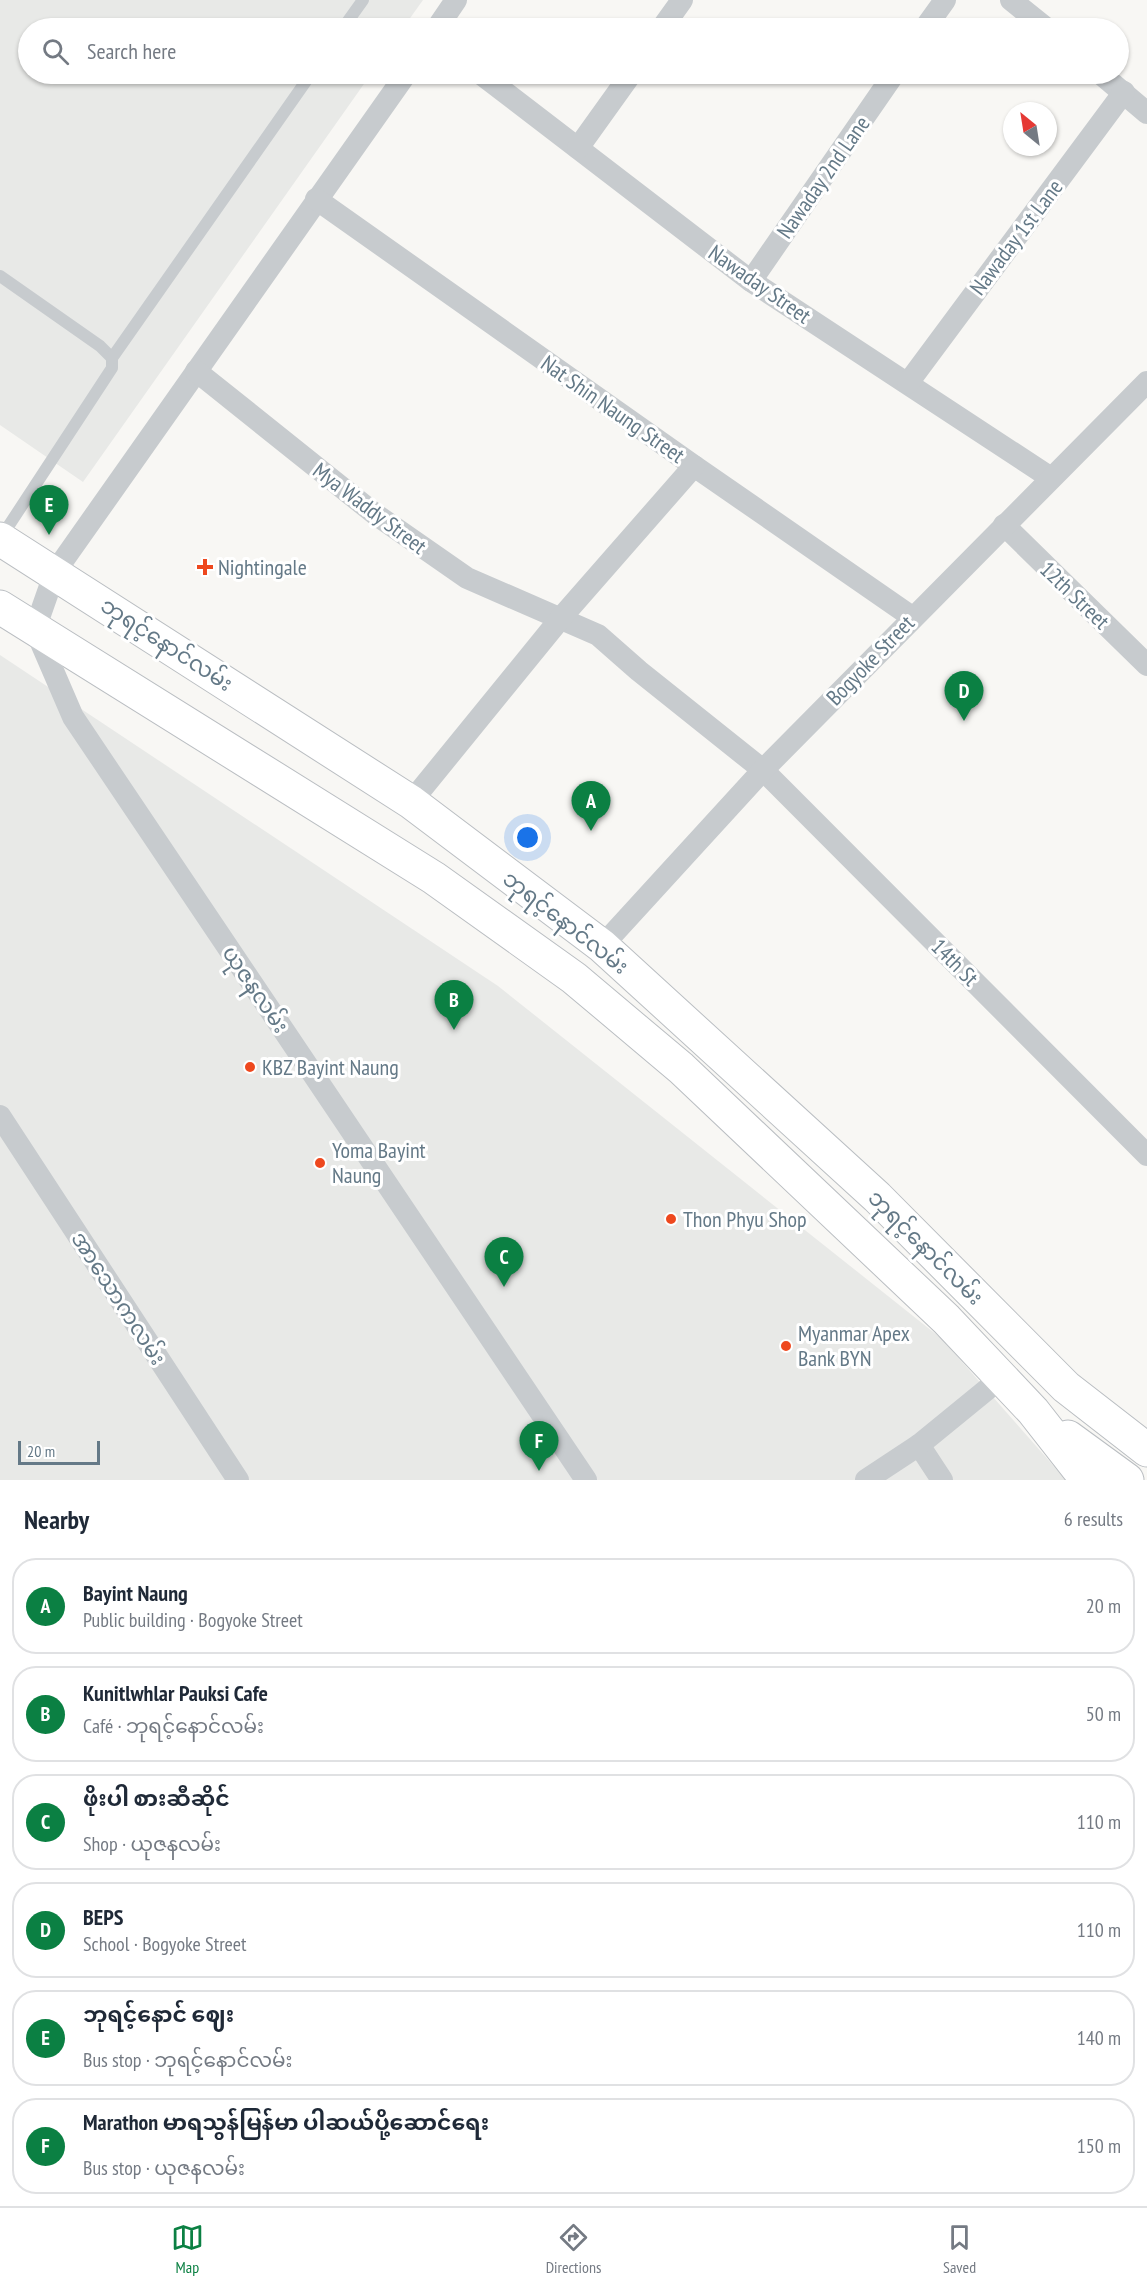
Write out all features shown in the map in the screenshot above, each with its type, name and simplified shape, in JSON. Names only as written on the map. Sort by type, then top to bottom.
[{"type":"main road","name":"ဘုရင့်နောင်လမ်း","points":[[0,539],[55,572],[411,802],[602,946],[877,1197],[1066,1387],[1147,1450]]},
{"type":"main road","name":"ဘုရင့်နောင်လမ်း","points":[[0,607],[434,878],[574,978],[681,1068],[946,1319],[1032,1411],[1087,1480]]},
{"type":"main road","name":"ဘုရင့်နောင်လမ်း","points":[[1066,1387],[1136,1480]]},
{"type":"main road","name":"ဘုရင့်နောင်လမ်း","points":[[1032,1411],[1127,1480]]},
{"type":"street","points":[[444,18],[456,0]]},
{"type":"street","points":[[669,18],[682,0]]},
{"type":"street","points":[[932,18],[945,0]]},
{"type":"street","points":[[1011,0],[1034,18]]},
{"type":"street","points":[[35,629],[55,572],[399,84]]},
{"type":"street","name":"Nawaday Street","points":[[494,84],[751,281],[1051,478]]},
{"type":"street","points":[[578,148],[624,84]]},
{"type":"street","name":"Nawaday 2nd Lane","points":[[751,281],[887,84]]},
{"type":"street","points":[[1114,84],[1147,113]]},
{"type":"street","name":"Nawaday 1st Lane","points":[[908,382],[1124,92]]},
{"type":"street","name":"Nat Shin Naung Street","points":[[316,199],[912,617]]},
{"type":"street","name":"Mya Waddy Street","points":[[196,371],[375,514],[466,578],[598,635],[639,671],[763,770]]},
{"type":"street","name":"Bogyoke Street","points":[[602,946],[763,770],[912,617],[1051,478],[1144,392]]},
{"type":"street","points":[[411,802],[560,619],[694,466]]},
{"type":"street","name":"12th Street","points":[[1004,525],[1147,665]]},
{"type":"street","name":"ယုဇနလမ်း","points":[[35,629],[73,717],[586,1480]]},
{"type":"street","name":"14th St","points":[[763,770],[1147,1155]]},
{"type":"street","name":"အာသောကလမ်း","points":[[0,1116],[238,1480]]},
{"type":"street","points":[[866,1480],[919,1445],[1001,1378]]},
{"type":"street","points":[[919,1445],[942,1480]]},
{"type":"lane","points":[[350,18],[363,0]]},
{"type":"lane","points":[[0,539],[112,368],[112,358],[304,84]]},
{"type":"lane","points":[[0,276],[100,346],[112,358]]},
{"type":"shaded area","points":[[0,0],[423,0],[410,18],[18,18],[18,84],[364,84],[83,482],[0,425]]},
{"type":"shaded area","points":[[0,655],[498,986],[942,1339],[1066,1480],[0,1480]]},
{"type":"place","name":"ဘုရင့်နောင် ဈေး","points":[[49,535]]},
{"type":"place","name":"Nightingale","points":[[205,567]]},
{"type":"place","name":"BEPS","points":[[964,721]]},
{"type":"place","name":"Bayint Naung","points":[[591,831]]},
{"type":"place","name":"Kunitlwhlar Pauksi Cafe","points":[[454,1030]]},
{"type":"place","name":"KBZ Bayint Naung","points":[[250,1067]]},
{"type":"place","name":"Yoma Bayint Naung","points":[[320,1163]]},
{"type":"place","name":"Thon Phyu Shop","points":[[671,1219]]},
{"type":"place","name":"ဖိုးပါ စားဆီဆိုင်","points":[[504,1287]]},
{"type":"place","name":"Myanmar Apex Bank BYN","points":[[786,1346]]},
{"type":"place","name":"Marathon မာရသွန်မြန်မာ ပါဆယ်ပို့ဆောင်ရေး","points":[[539,1471]]}]
